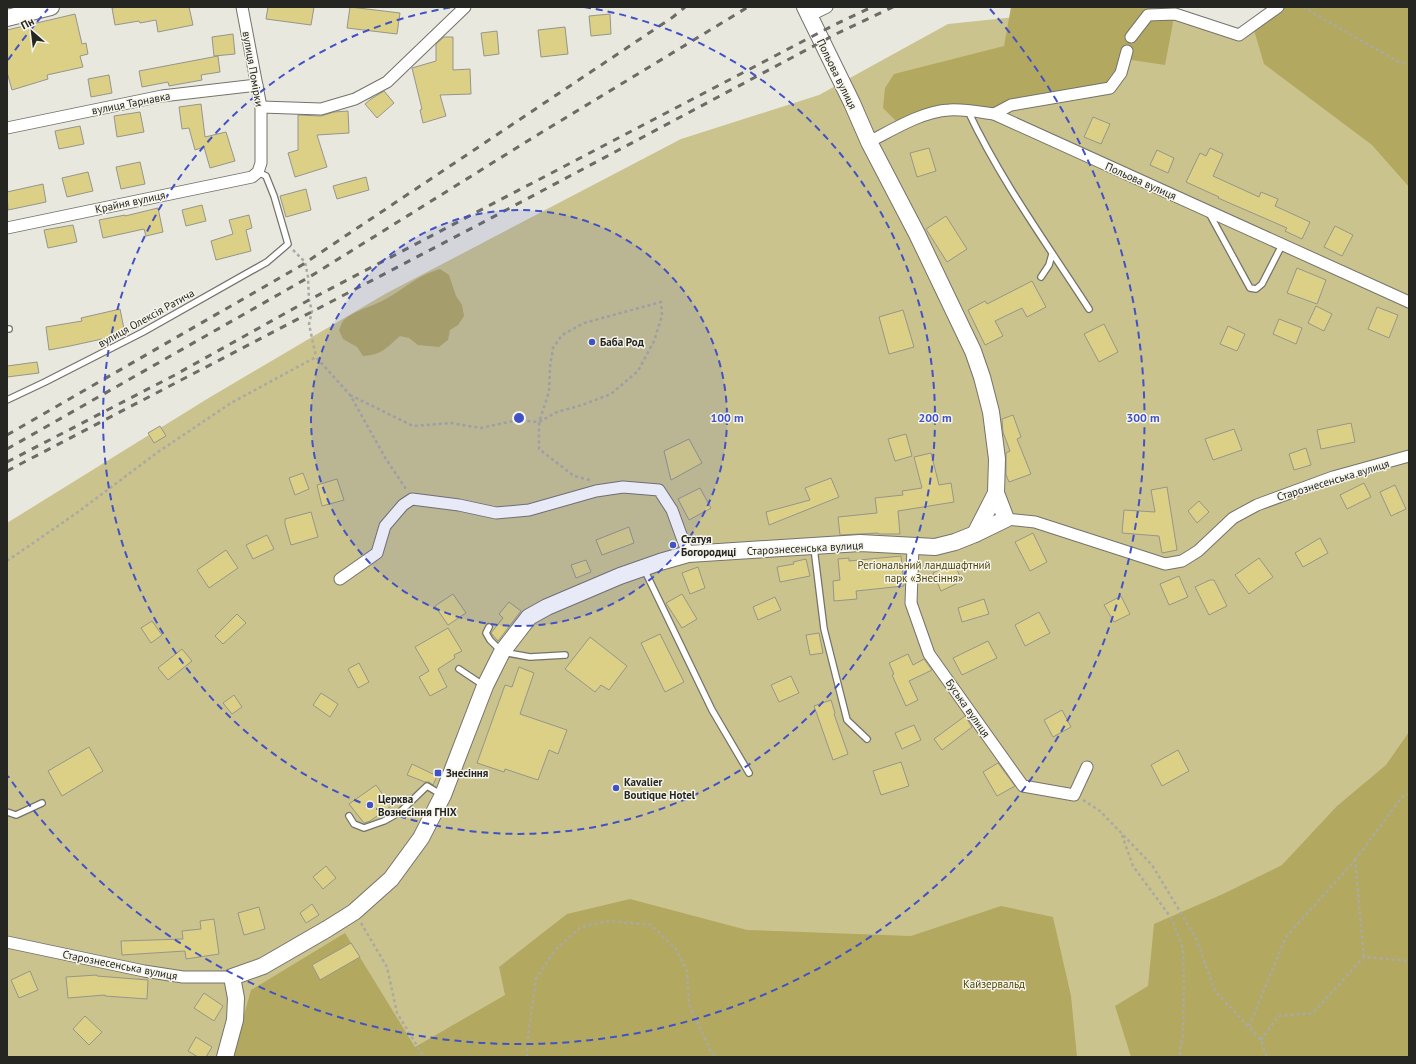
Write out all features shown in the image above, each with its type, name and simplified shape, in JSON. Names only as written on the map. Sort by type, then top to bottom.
[{"type":"street","points":[[7,18],[51,7]]},
{"type":"street","name":"вулиця Помірки","points":[[242,7],[261,107],[261,163],[255,174]]},
{"type":"street","points":[[261,107],[321,109],[355,99],[387,82],[464,7]]},
{"type":"street","points":[[807,12],[827,7]]},
{"type":"street","points":[[1131,37],[1148,15],[1175,14],[1239,35],[1278,7]]},
{"type":"street","name":"Польова вулиця","points":[[807,12],[849,97],[869,142],[973,351],[982,377],[991,412],[997,459],[996,493],[1006,519]]},
{"type":"street","points":[[994,114],[1011,104],[1110,88],[1120,73],[1127,51]]},
{"type":"street","name":"вулиця Тарнавка","points":[[7,128],[162,96],[257,85]]},
{"type":"street","name":"Польова вулиця","points":[[869,142],[927,115],[948,110],[994,114],[1409,302]]},
{"type":"street","name":"Крайня вулиця","points":[[7,228],[255,174]]},
{"type":"street","name":"Старознесенська вулиця","points":[[7,942],[144,971],[183,977],[232,977],[264,966],[354,912],[391,879],[421,838],[443,795],[485,686],[502,652],[529,617],[578,593],[620,576],[688,554],[860,543],[935,546],[955,542],[976,534],[1006,519],[1035,522],[1166,564],[1182,561],[1198,551],[1233,518],[1257,504],[1333,477],[1409,456]]},
{"type":"street","points":[[340,579],[377,553],[385,526],[403,505],[412,499],[459,505],[496,513],[529,510],[596,490],[623,487],[659,490],[672,510],[688,554]]},
{"type":"street","points":[[976,534],[996,493]]},
{"type":"street","name":"Буська вулиця","points":[[913,546],[911,603],[929,654],[1023,786],[1074,794]]},
{"type":"street","points":[[1074,794],[1088,767]]},
{"type":"street","points":[[225,1057],[235,1020],[236,998],[232,977]]},
{"type":"lane","points":[[968,111],[982,141],[997,167],[1089,309]]},
{"type":"lane","points":[[255,174],[266,176],[274,196],[288,244]]},
{"type":"lane","points":[[1207,211],[1250,288],[1256,289],[1262,284],[1282,245]]},
{"type":"lane","name":"вулиця Олексія Ратича","points":[[7,400],[143,332],[267,262],[288,244]]},
{"type":"lane","points":[[1041,277],[1049,265],[1052,254]]},
{"type":"lane","points":[[814,546],[824,629],[847,720],[867,739]]},
{"type":"lane","points":[[644,568],[712,710],[749,773]]},
{"type":"lane","points":[[489,627],[486,633],[490,640],[502,652],[530,658],[565,655]]},
{"type":"lane","points":[[459,669],[485,686]]},
{"type":"lane","points":[[349,816],[354,824],[364,828],[384,821],[400,812],[427,786],[443,795]]},
{"type":"lane","points":[[7,812],[16,815],[42,803]]},
{"type":"path","points":[[1303,7],[1400,63],[1409,64]]},
{"type":"path","points":[[288,244],[305,262],[307,270],[309,300],[312,311],[309,324],[316,357],[350,395],[386,459],[412,499]]},
{"type":"path","points":[[350,395],[413,426],[451,423],[481,428],[518,420],[539,422],[557,412],[582,405],[611,394],[638,371],[654,341],[662,316],[661,302],[584,323],[562,335],[553,348],[550,367],[549,392],[539,422],[539,449],[574,476],[595,481]]},
{"type":"path","points":[[7,561],[78,512],[158,452],[224,407],[316,357]]},
{"type":"path","points":[[1074,794],[1100,811],[1152,865],[1196,938],[1215,991],[1261,1040],[1267,1057]]},
{"type":"path","points":[[1249,1026],[1286,936],[1355,860],[1402,797],[1409,794]]},
{"type":"path","points":[[1122,834],[1133,866],[1172,919],[1183,949],[1183,1033],[1179,1057]]},
{"type":"path","points":[[1261,1040],[1278,1016],[1313,1013],[1364,957],[1355,860]]},
{"type":"path","points":[[354,912],[387,966],[397,1013],[424,1057]]},
{"type":"path","points":[[527,1057],[527,1044],[536,979],[556,950],[581,927],[610,921],[651,925],[674,948],[687,970],[689,1004],[710,1050],[716,1057]]},
{"type":"path","points":[[1364,957],[1409,961]]},
{"type":"green space","points":[[1011,7],[1176,7],[1165,65],[1125,59],[1110,88],[994,114],[948,110],[901,126],[883,108],[885,88],[894,74],[1004,46]]},
{"type":"green space","name":"Регіональний ландшафтний парк «Знесіння»","points":[[1115,7],[1151,7],[1245,34],[1275,7],[1409,7],[1409,1057],[7,1057],[7,523],[207,399],[385,294],[681,139],[819,95],[948,24]]},
{"type":"green space","points":[[1277,7],[1409,7],[1409,187],[1372,145],[1264,64],[1254,30]]},
{"type":"green space","points":[[440,269],[449,275],[456,296],[462,305],[464,316],[458,325],[450,330],[448,340],[439,347],[418,345],[409,338],[400,336],[379,352],[363,356],[357,347],[343,339],[339,330],[343,321],[349,316],[384,300],[424,275]]},
{"type":"green space","points":[[1409,732],[1409,1057],[1131,1057],[1115,1006],[1148,986],[1154,924],[1223,894],[1282,865],[1337,806],[1386,765]]},
{"type":"green space","name":"Кайзервальд","points":[[630,899],[747,930],[911,936],[1001,906],[1053,917],[1071,996],[1077,1057],[232,1057],[251,990],[345,933],[415,1047],[505,995],[499,967],[567,914]]},
{"type":"building","points":[[189,7],[193,25],[158,32],[156,20],[115,25],[112,8]]},
{"type":"building","points":[[268,7],[314,7],[311,25],[266,19]]},
{"type":"building","points":[[350,7],[400,13],[397,34],[347,28]]},
{"type":"building","points":[[75,14],[82,44],[86,43],[88,54],[80,56],[83,67],[47,75],[48,79],[12,90],[7,72],[7,30]]},
{"type":"building","points":[[610,14],[611,34],[591,36],[589,16]]},
{"type":"building","points":[[565,27],[568,54],[541,57],[538,30]]},
{"type":"building","points":[[497,31],[499,54],[484,56],[481,33]]},
{"type":"building","points":[[233,34],[235,54],[214,56],[212,37]]},
{"type":"building","points":[[444,37],[453,37],[453,70],[470,69],[471,94],[440,95],[446,116],[423,123],[420,110],[422,109],[412,68],[436,61],[436,44]]},
{"type":"building","points":[[218,56],[220,72],[201,75],[202,80],[169,86],[168,82],[142,87],[139,71]]},
{"type":"building","points":[[109,75],[112,93],[91,97],[88,79]]},
{"type":"building","points":[[384,91],[394,103],[377,118],[365,104]]},
{"type":"building","points":[[201,104],[205,137],[226,132],[235,161],[210,168],[204,147],[195,150],[189,128],[182,129],[179,107]]},
{"type":"building","points":[[348,111],[349,133],[317,135],[327,167],[295,177],[288,153],[298,150],[298,115],[321,116],[334,112]]},
{"type":"building","points":[[140,112],[144,132],[117,137],[114,116]]},
{"type":"building","points":[[1093,117],[1110,124],[1101,144],[1084,137]]},
{"type":"building","points":[[80,126],[84,144],[59,149],[55,131]]},
{"type":"building","points":[[929,148],[936,171],[917,177],[910,153]]},
{"type":"building","points":[[1210,148],[1223,154],[1213,176],[1259,197],[1261,192],[1278,199],[1275,206],[1310,222],[1302,239],[1285,231],[1287,228],[1218,198],[1219,197],[1186,182],[1200,153],[1206,156]]},
{"type":"building","points":[[1157,150],[1174,158],[1168,173],[1150,165]]},
{"type":"building","points":[[140,162],[145,184],[121,189],[116,167]]},
{"type":"building","points":[[88,172],[93,191],[67,197],[62,178]]},
{"type":"building","points":[[366,177],[369,190],[337,199],[333,186]]},
{"type":"building","points":[[43,184],[46,202],[8,210],[7,192]]},
{"type":"building","points":[[306,189],[311,210],[286,217],[280,196]]},
{"type":"building","points":[[202,205],[206,221],[186,226],[182,210]]},
{"type":"building","points":[[158,208],[163,232],[146,236],[144,229],[103,238],[99,220],[125,216]]},
{"type":"building","points":[[249,215],[252,228],[246,230],[251,251],[216,260],[211,241],[233,234],[229,220]]},
{"type":"building","points":[[946,216],[967,249],[947,262],[926,229]]},
{"type":"building","points":[[73,225],[77,242],[48,248],[44,230]]},
{"type":"building","points":[[1335,226],[1353,235],[1342,256],[1324,247]]},
{"type":"building","points":[[1297,268],[1326,280],[1317,304],[1287,293]]},
{"type":"building","points":[[1032,281],[1046,307],[1027,317],[1022,308],[995,321],[1003,336],[985,345],[968,310],[985,301],[987,304]]},
{"type":"building","points":[[1316,306],[1332,314],[1324,331],[1308,323]]},
{"type":"building","points":[[1377,307],[1398,315],[1389,338],[1368,329]]},
{"type":"building","points":[[120,309],[125,334],[49,350],[46,327],[82,321],[81,318]]},
{"type":"building","points":[[903,310],[914,347],[889,354],[879,317]]},
{"type":"building","points":[[1279,319],[1302,328],[1296,344],[1273,334]]},
{"type":"building","points":[[1104,324],[1118,352],[1099,362],[1084,334]]},
{"type":"building","points":[[1228,326],[1245,334],[1237,351],[1220,344]]},
{"type":"building","points":[[37,362],[39,373],[7,377],[7,366]]},
{"type":"building","points":[[1013,415],[1021,437],[1017,439],[1031,474],[1009,482],[1006,475],[1006,453],[1010,451],[1003,432],[1002,419]]},
{"type":"building","points":[[1351,423],[1355,442],[1321,449],[1317,430]]},
{"type":"building","points":[[160,426],[166,436],[154,443],[148,433]]},
{"type":"building","points":[[1234,429],[1242,450],[1213,460],[1205,439]]},
{"type":"building","points":[[906,434],[912,456],[895,461],[888,439]]},
{"type":"building","points":[[689,439],[702,463],[671,480],[664,451]]},
{"type":"building","points":[[1306,448],[1311,465],[1294,470],[1289,454]]},
{"type":"building","points":[[931,453],[939,485],[951,483],[954,502],[898,511],[900,534],[878,533],[840,535],[838,517],[877,513],[875,498],[903,495],[902,491],[922,488],[914,457]]},
{"type":"building","points":[[303,473],[309,489],[295,495],[289,478]]},
{"type":"building","points":[[831,478],[839,497],[769,525],[766,512],[810,500],[805,488]]},
{"type":"building","points":[[337,479],[344,500],[322,506],[317,485]]},
{"type":"building","points":[[1364,483],[1371,497],[1347,509],[1340,495]]},
{"type":"building","points":[[1395,485],[1406,509],[1391,516],[1380,492]]},
{"type":"building","points":[[1167,487],[1177,550],[1162,553],[1159,536],[1122,533],[1124,510],[1155,512],[1151,490]]},
{"type":"building","points":[[700,488],[711,508],[689,520],[678,499]]},
{"type":"building","points":[[1199,501],[1209,512],[1197,523],[1188,511]]},
{"type":"building","points":[[311,512],[318,537],[291,545],[285,519]]},
{"type":"building","points":[[629,527],[634,543],[602,555],[596,540]]},
{"type":"building","points":[[1033,533],[1047,562],[1030,571],[1015,542]]},
{"type":"building","points":[[267,535],[274,549],[253,559],[246,545]]},
{"type":"building","points":[[1320,538],[1328,553],[1303,567],[1295,553]]},
{"type":"building","points":[[226,550],[238,568],[209,588],[197,570]]},
{"type":"building","points":[[901,556],[904,586],[856,591],[857,599],[834,601],[833,581],[840,580],[838,559],[849,558],[849,561]]},
{"type":"building","points":[[1259,558],[1273,577],[1249,594],[1235,575]]},
{"type":"building","points":[[806,559],[810,576],[780,582],[777,567],[794,564],[793,562]]},
{"type":"building","points":[[586,560],[591,572],[576,578],[571,565]]},
{"type":"building","points":[[954,563],[962,581],[941,591],[933,573]]},
{"type":"building","points":[[698,567],[705,588],[690,594],[682,573]]},
{"type":"building","points":[[1179,576],[1188,597],[1169,605],[1160,584]]},
{"type":"building","points":[[1210,580],[1214,580],[1227,606],[1209,615],[1195,587]]},
{"type":"building","points":[[453,594],[466,613],[448,625],[435,606]]},
{"type":"building","points":[[682,594],[697,619],[682,628],[666,603]]},
{"type":"building","points":[[1121,596],[1130,614],[1114,622],[1104,605]]},
{"type":"building","points":[[775,597],[781,610],[758,620],[753,607]]},
{"type":"building","points":[[984,599],[989,614],[962,622],[958,608]]},
{"type":"building","points":[[509,602],[521,611],[498,641],[491,633],[503,618],[499,614]]},
{"type":"building","points":[[1039,612],[1050,633],[1025,646],[1015,625]]},
{"type":"building","points":[[237,614],[246,623],[223,644],[215,636]]},
{"type":"building","points":[[152,621],[162,635],[151,643],[141,628]]},
{"type":"building","points":[[448,628],[462,651],[454,655],[455,658],[438,669],[447,687],[430,696],[419,677],[429,671],[415,647]]},
{"type":"building","points":[[819,633],[823,653],[810,655],[806,635]]},
{"type":"building","points":[[660,634],[684,682],[665,692],[641,643]]},
{"type":"building","points":[[590,637],[627,666],[609,690],[601,685],[595,692],[565,669]]},
{"type":"building","points":[[988,641],[997,658],[962,675],[953,658]]},
{"type":"building","points":[[182,649],[192,661],[168,680],[158,668]]},
{"type":"building","points":[[908,654],[913,665],[924,659],[932,670],[909,681],[918,700],[906,706],[892,675],[894,674],[889,663]]},
{"type":"building","points":[[359,663],[369,682],[358,688],[348,669]]},
{"type":"building","points":[[519,667],[534,673],[520,714],[567,730],[558,754],[549,750],[538,780],[505,769],[504,772],[477,763],[505,685],[512,687]]},
{"type":"building","points":[[791,676],[799,693],[779,702],[771,685]]},
{"type":"building","points":[[321,693],[338,704],[330,717],[313,705]]},
{"type":"building","points":[[234,695],[242,707],[232,714],[223,703]]},
{"type":"building","points":[[831,700],[834,714],[848,754],[833,760],[814,706]]},
{"type":"building","points":[[1062,710],[1071,727],[1053,737],[1044,720]]},
{"type":"building","points":[[965,716],[972,727],[942,750],[934,739]]},
{"type":"building","points":[[914,725],[921,740],[902,749],[895,733]]},
{"type":"building","points":[[89,747],[103,771],[62,796],[48,771]]},
{"type":"building","points":[[1178,750],[1189,771],[1162,786],[1151,765]]},
{"type":"building","points":[[901,762],[909,786],[881,795],[873,771]]},
{"type":"building","points":[[998,763],[1015,786],[997,796],[983,772]]},
{"type":"building","points":[[412,764],[437,776],[433,785],[429,782],[425,782],[407,775]]},
{"type":"building","name":"Церква Вознесіння ГНІХ","points":[[376,785],[391,806],[370,821],[364,823],[349,804]]},
{"type":"building","points":[[326,866],[336,878],[323,889],[313,877]]},
{"type":"building","points":[[312,904],[319,915],[306,923],[300,913]]},
{"type":"building","points":[[259,907],[265,929],[244,935],[238,913]]},
{"type":"building","points":[[214,919],[219,954],[186,959],[185,951],[122,955],[121,941],[183,939],[182,931],[201,929],[200,921]]},
{"type":"building","points":[[351,943],[360,957],[320,980],[312,965]]},
{"type":"building","points":[[30,971],[38,990],[19,998],[11,980]]},
{"type":"building","points":[[97,975],[148,980],[147,999],[105,995],[68,998],[66,977]]},
{"type":"building","points":[[204,993],[223,1006],[214,1021],[194,1008]]},
{"type":"building","points":[[85,1016],[102,1032],[89,1045],[73,1029]]},
{"type":"building","points":[[196,1037],[212,1047],[206,1057],[198,1057],[188,1051]]},
{"type":"railway","points":[[7,435],[302,265],[673,17],[685,7]]},
{"type":"railway","points":[[7,449],[311,276],[534,137],[748,7]]},
{"type":"railway","points":[[7,462],[173,376],[309,300],[834,25],[872,7]]},
{"type":"railway","points":[[7,471],[478,225],[838,33],[893,7]]},
{"type":"place","name":"Баба Род","points":[[592,342]]},
{"type":"place","name":"Статуя Богородиці","points":[[673,545]]},
{"type":"place","name":"Знесіння","points":[[438,773]]},
{"type":"place","name":"Kavalier Boutique Hotel","points":[[616,788]]},
{"type":"place","name":"Церква Вознесіння ГНІХ","points":[[370,805]]}]
